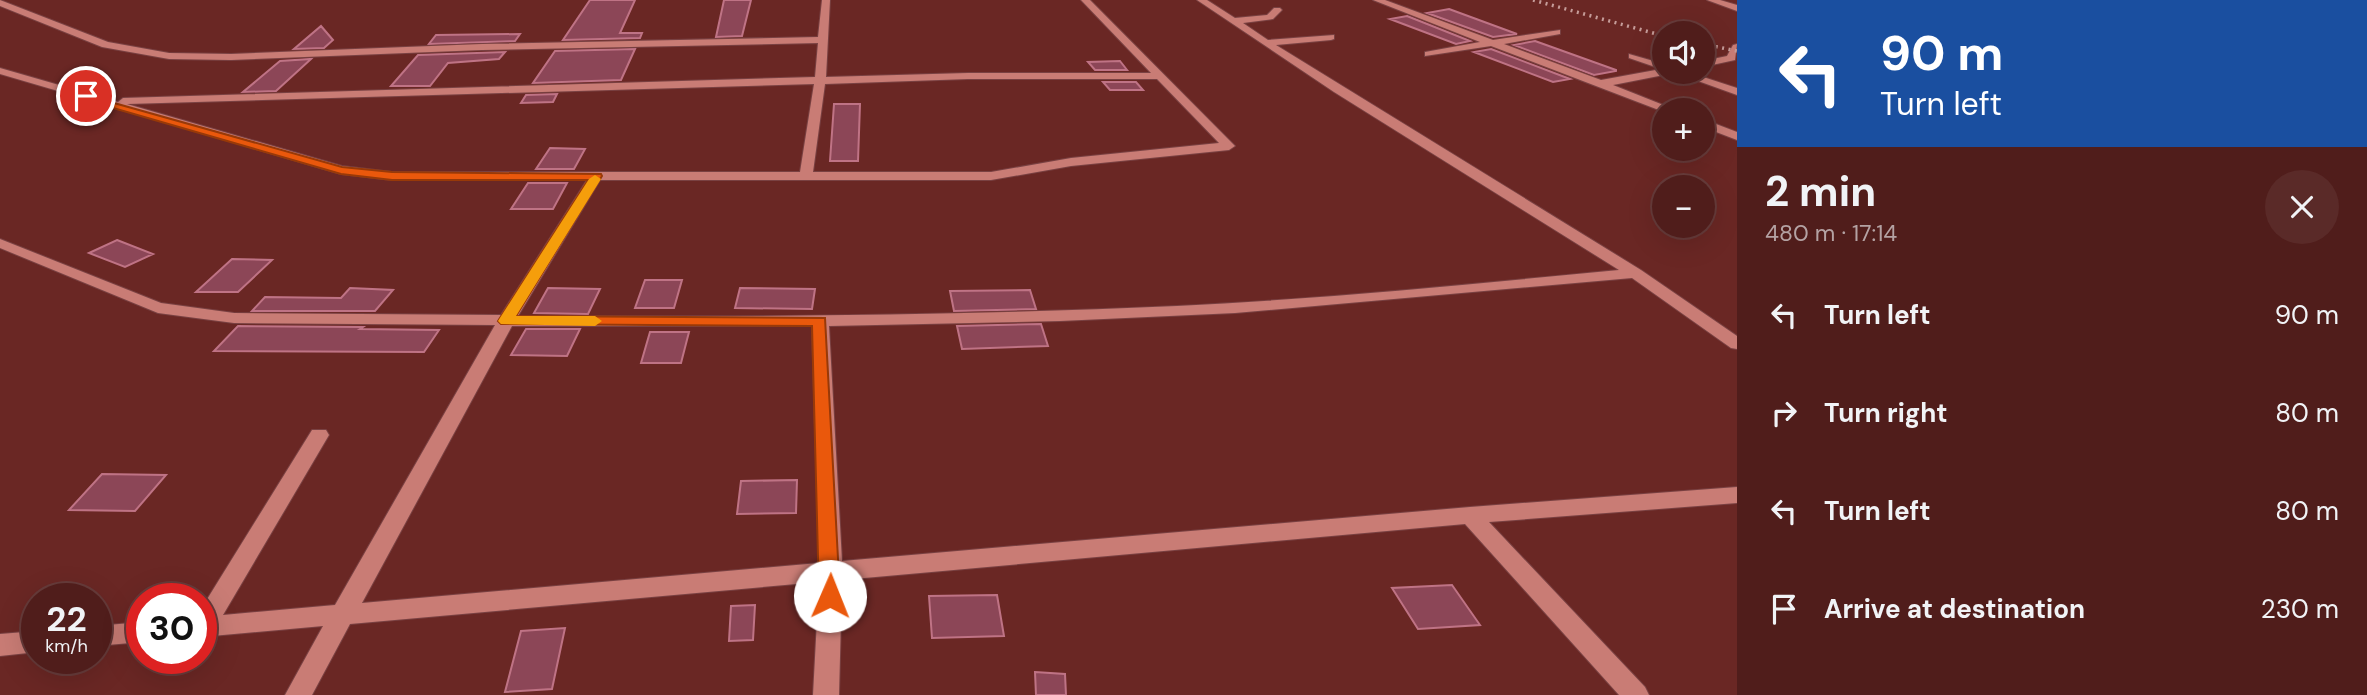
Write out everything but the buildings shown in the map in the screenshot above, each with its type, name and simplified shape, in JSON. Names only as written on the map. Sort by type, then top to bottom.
[{"type":"street","points":[[806,176],[820,80],[826,0]]},
{"type":"street","points":[[0,71],[341,170],[392,176],[991,176],[1071,162],[1229,146],[1162,75],[1085,0]]},
{"type":"street","points":[[1201,0],[1265,43],[1634,274],[1737,344]]},
{"type":"street","points":[[1377,0],[1652,103]]},
{"type":"street","points":[[1711,0],[1737,8]]},
{"type":"street","points":[[0,3],[106,45],[169,56],[231,57],[482,47],[822,40]]},
{"type":"street","points":[[1398,7],[1418,5]]},
{"type":"street","points":[[1236,21],[1270,17],[1277,10]]},
{"type":"street","points":[[1429,54],[1557,32]]},
{"type":"street","points":[[1265,43],[1331,37]]},
{"type":"street","points":[[1715,62],[1734,58],[1737,47]]},
{"type":"street","points":[[1633,56],[1652,64]]},
{"type":"street","points":[[1601,84],[1652,72]]},
{"type":"street","points":[[105,101],[820,80],[1162,75]]},
{"type":"street","points":[[1713,84],[1737,92]]},
{"type":"street","points":[[1715,128],[1737,136]]},
{"type":"street","points":[[298,695],[506,321],[596,176]]},
{"type":"street","points":[[0,243],[158,308],[234,318],[820,322],[1178,311],[1376,298],[1634,274]]},
{"type":"street","points":[[820,322],[831,571],[826,695]]},
{"type":"street","points":[[217,603],[320,435]]},
{"type":"street","points":[[217,626],[1470,515],[1737,495]]},
{"type":"street","points":[[1470,515],[1636,695]]},
{"type":"street","points":[[0,645],[21,643]]},
{"type":"railway","points":[[1533,0],[1652,33]]},
{"type":"railway","points":[[1715,46],[1737,51]]},
{"type":"slow traffic","points":[[595,179],[506,321],[595,321]]},
{"type":"route","points":[[86,96],[341,170],[392,176],[596,176],[506,321],[820,322],[830,596]]}]
